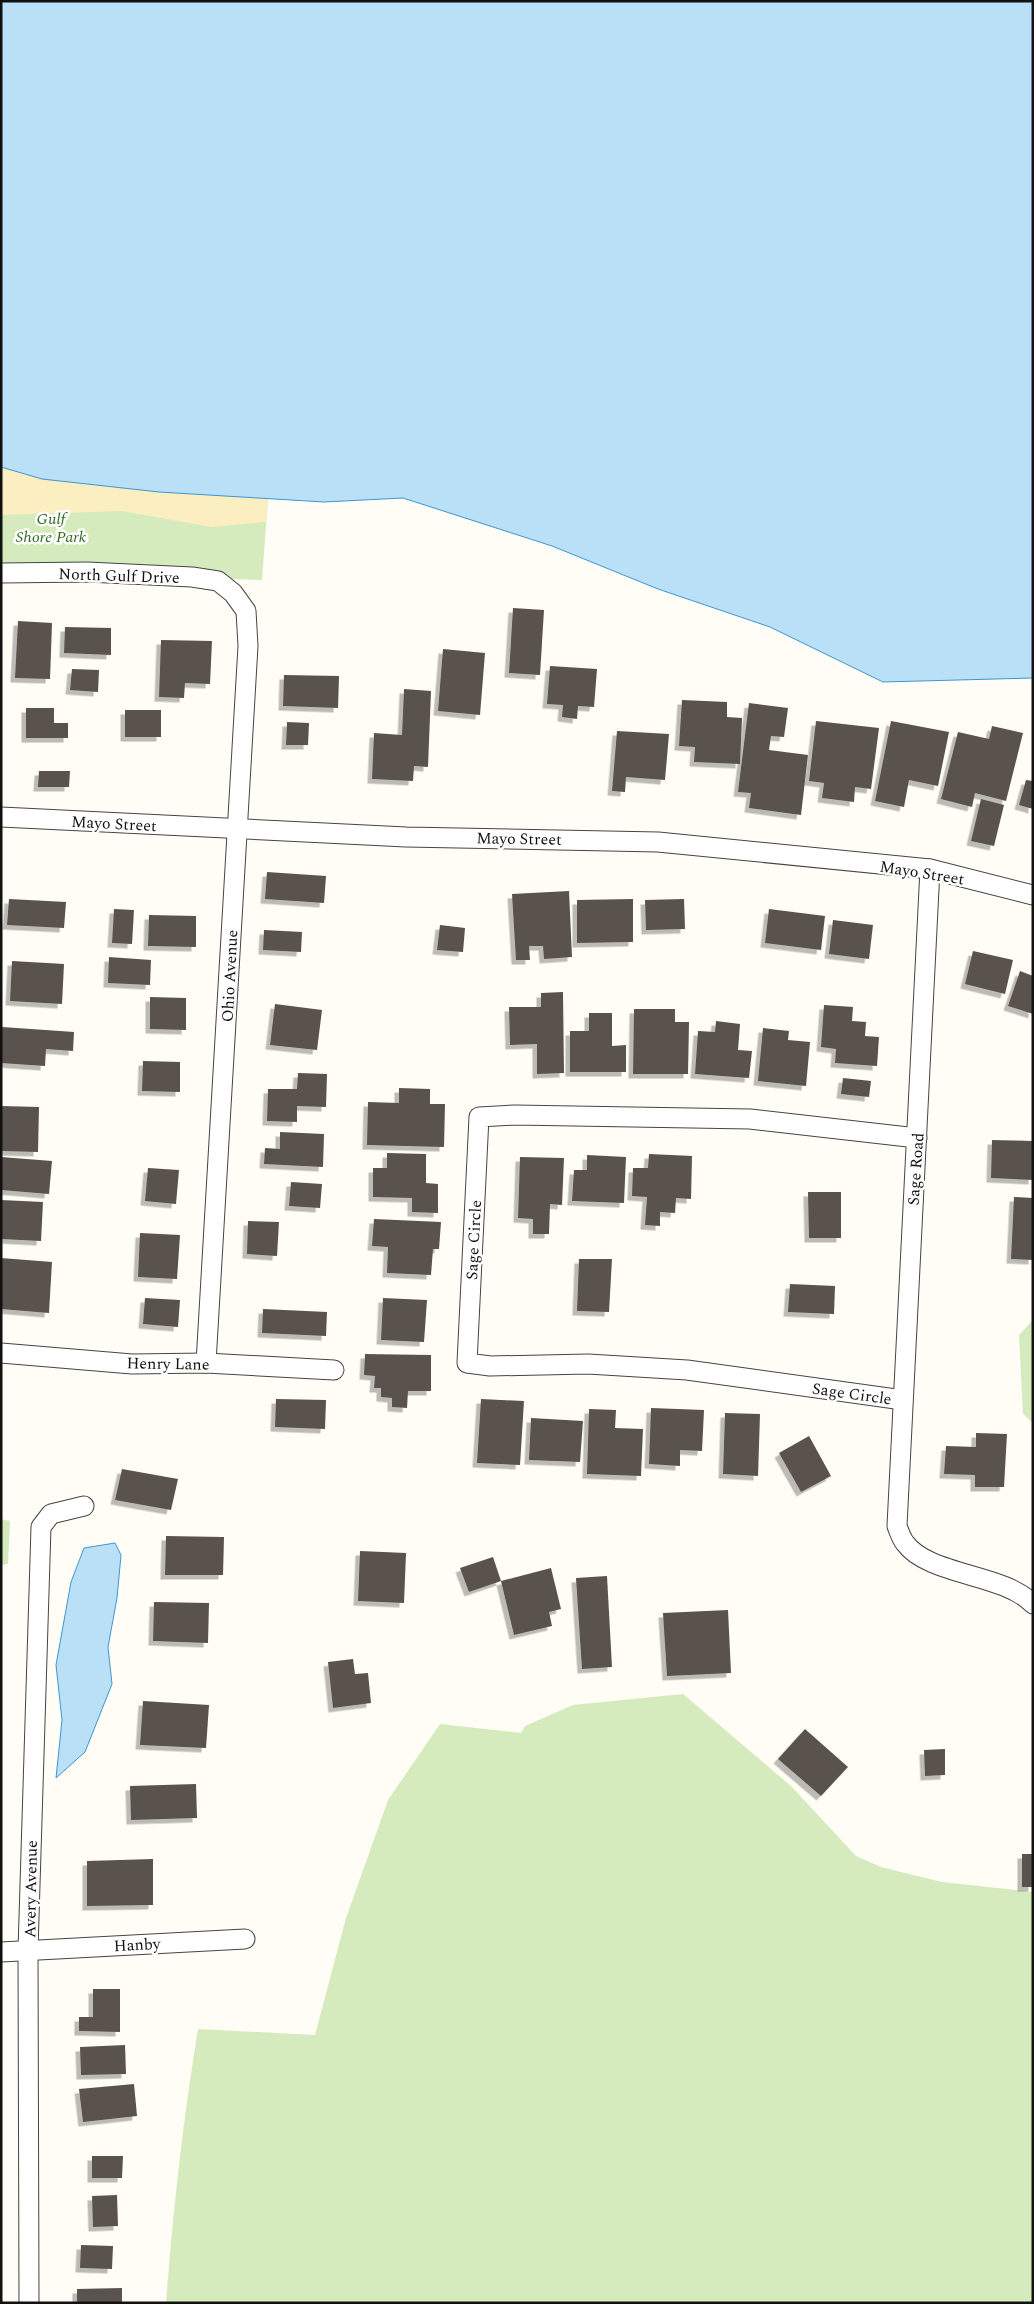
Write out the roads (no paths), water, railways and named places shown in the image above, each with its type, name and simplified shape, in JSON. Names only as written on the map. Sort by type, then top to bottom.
[{"type":"street","name":"North Gulf Drive","points":[[1,573],[87,572],[192,577],[218,581],[233,593]]},
{"type":"street","name":"Ohio Avenue","points":[[206,1363],[248,646],[246,611],[233,593]]},
{"type":"street","name":"Mayo Street","points":[[1,817],[406,837],[658,842],[930,870],[1033,895]]},
{"type":"street","name":"Sage Road","points":[[930,870],[898,1469],[897,1526],[905,1543],[921,1558],[998,1585],[1026,1598],[1033,1604]]},
{"type":"street","name":"Sage Circle","points":[[903,1400],[687,1370],[588,1364],[490,1366],[467,1363],[479,1117],[515,1115],[750,1120],[917,1138]]},
{"type":"street","name":"Henry Lane","points":[[1,1353],[132,1364],[206,1363],[334,1370]]},
{"type":"street","name":"Avery Avenue","points":[[29,2303],[28,1950],[41,1527],[51,1514],[84,1506]]},
{"type":"street","name":"Hanby","points":[[1,1952],[245,1939]]},
{"type":"water","points":[[1,1],[1033,1],[1033,678],[883,682],[770,627],[658,589],[552,546],[403,498],[324,502],[159,492],[42,479],[1,467]]},
{"type":"water","points":[[115,1543],[121,1555],[117,1598],[108,1647],[112,1684],[85,1752],[56,1778],[62,1720],[56,1665],[71,1582],[84,1548]]},
{"type":"park label","name":"Gulf Shore Park","points":[[51,527]]}]
